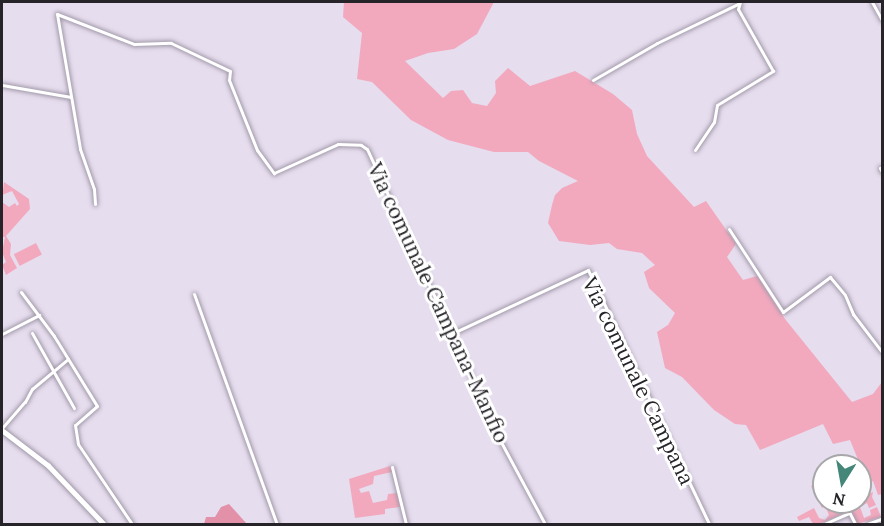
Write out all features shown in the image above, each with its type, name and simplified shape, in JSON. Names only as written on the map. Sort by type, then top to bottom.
[{"type":"street","points":[[872,2],[882,20]]},
{"type":"street","points":[[593,80],[657,43],[739,3],[773,71],[717,105],[714,122],[695,150]]},
{"type":"street","name":"Via comunale Campana-Manfio","points":[[71,97],[57,14],[134,44],[171,43],[230,71],[229,80],[257,150],[274,173],[338,144],[361,145],[368,149],[501,442],[545,525]]},
{"type":"street","points":[[2,85],[71,97],[80,149],[94,189],[95,204]]},
{"type":"street","points":[[882,167],[880,168],[882,172]]},
{"type":"street","points":[[729,229],[783,312],[830,277],[842,290],[853,314],[882,352]]},
{"type":"street","name":"Via comunale Campana","points":[[453,333],[588,270],[709,525]]},
{"type":"street","points":[[21,292],[39,315],[97,406],[75,425],[78,444],[132,525]]},
{"type":"street","points":[[194,294],[277,525]]},
{"type":"street","points":[[2,334],[39,315]]},
{"type":"street","points":[[32,333],[55,370],[74,408]]},
{"type":"street","points":[[68,359],[32,389],[25,402],[2,429],[48,465],[104,525]]},
{"type":"street","points":[[392,467],[406,525]]},
{"type":"street","points":[[824,525],[847,514]]},
{"type":"street","points":[[867,525],[881,519],[882,522]]},
{"type":"shaded area","points":[[344,2],[494,2],[477,34],[454,49],[428,53],[405,61],[443,98],[451,91],[463,90],[472,103],[487,106],[496,93],[495,81],[508,68],[530,86],[575,71],[613,94],[632,110],[637,134],[647,156],[694,207],[706,201],[736,244],[727,257],[743,280],[757,276],[785,319],[852,402],[873,394],[882,382],[882,494],[878,495],[872,482],[872,454],[856,454],[850,440],[833,444],[823,424],[760,450],[746,425],[735,424],[714,410],[682,377],[665,368],[657,332],[668,325],[675,313],[649,288],[644,272],[655,265],[642,253],[617,249],[609,243],[590,245],[559,241],[548,223],[555,195],[562,188],[578,181],[539,161],[528,152],[494,152],[448,140],[411,120],[372,82],[357,79],[362,33],[343,17]]},
{"type":"shaded area","points":[[4,182],[29,199],[30,209],[6,236],[11,244],[10,255],[17,268],[6,275],[2,265],[6,262],[2,252],[5,237],[2,237],[2,202],[9,207],[15,203],[17,206],[19,204],[12,191],[2,195]]},
{"type":"shaded area","points":[[36,243],[42,255],[20,266],[14,254]]},
{"type":"shaded area","points":[[390,466],[392,472],[374,476],[373,484],[359,489],[361,493],[369,491],[373,503],[387,500],[388,494],[397,493],[400,507],[385,509],[385,514],[355,518],[349,479]]},
{"type":"shaded area","points":[[229,504],[247,524],[204,524],[206,517],[215,517],[221,507]]},
{"type":"shaded area","points":[[877,507],[881,517],[857,524],[852,514],[863,514],[864,518],[871,515],[872,509]]},
{"type":"shaded area","points":[[812,509],[812,514],[817,514],[819,518],[825,520],[829,515],[842,514],[819,524],[813,524],[809,517],[799,521],[797,517]]}]
